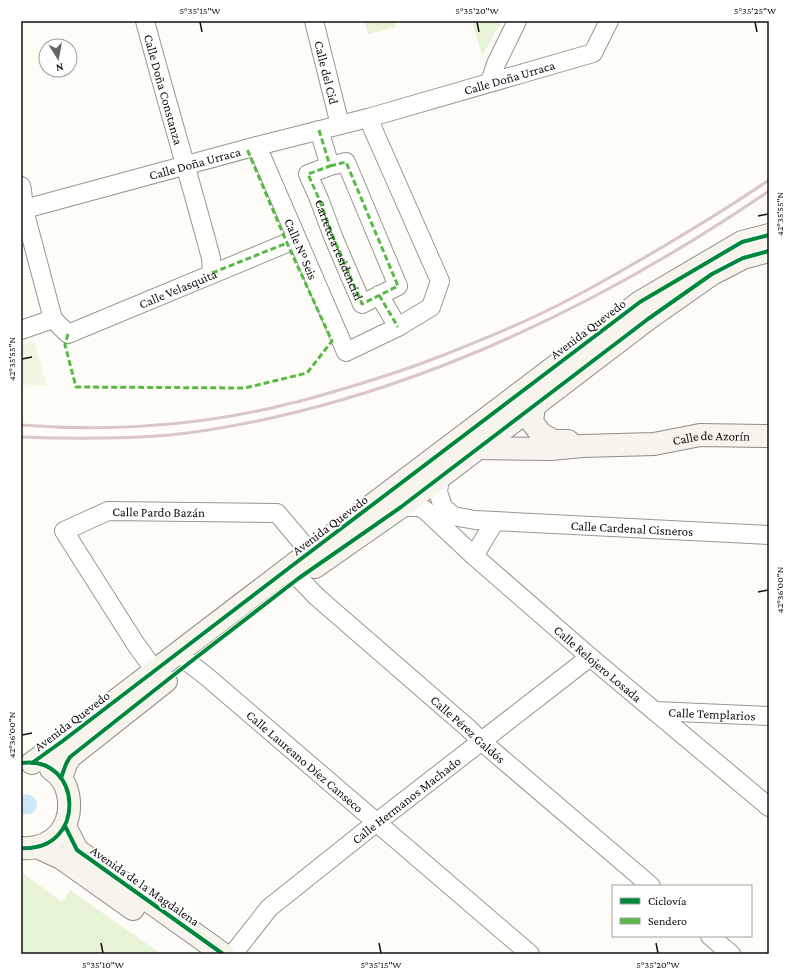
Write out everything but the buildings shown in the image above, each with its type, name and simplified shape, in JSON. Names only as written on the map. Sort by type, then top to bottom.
[{"type":"main road","points":[[644,311],[742,242],[769,235]]},
{"type":"main road","points":[[644,311],[744,258],[769,251]]},
{"type":"main road","name":"Avenida Quevedo","points":[[26,763],[58,745],[155,671],[294,573],[401,507],[534,406],[644,311]]},
{"type":"main road","name":"Avenida Quevedo","points":[[61,778],[70,757],[189,663],[294,573],[310,552],[478,426],[644,311]]},
{"type":"main road","points":[[534,406],[532,422],[541,434]]},
{"type":"main road","name":"Calle de Azorín","points":[[478,426],[541,434],[554,441],[568,441],[582,446]]},
{"type":"main road","name":"Calle de Azorín","points":[[478,448],[551,449],[582,446],[654,444],[700,435],[769,436]]},
{"type":"main road","name":"Calle de Azorín","points":[[654,444],[668,448],[769,448]]},
{"type":"main road","points":[[432,483],[424,474],[438,456]]},
{"type":"main road","points":[[26,763],[40,764],[55,771],[61,778],[67,790],[70,808],[65,826],[50,841],[45,845],[29,847]]},
{"type":"main road","name":"Avenida de la Magdalena","points":[[65,826],[77,850],[223,954]]},
{"type":"main road","name":"Avenida de la Magdalena","points":[[29,847],[61,858],[197,954]]},
{"type":"street","name":"Calle Doña Constanza","points":[[145,21],[211,258],[212,274]]},
{"type":"street","name":"Calle del Cid","points":[[314,21],[340,125]]},
{"type":"street","points":[[490,82],[496,64],[517,21]]},
{"type":"street","name":"Calle Doña Urraca","points":[[22,210],[257,146],[368,118],[593,53],[609,21]]},
{"type":"street","points":[[368,118],[440,281],[431,307],[398,327],[379,295]]},
{"type":"street","points":[[319,130],[330,166]]},
{"type":"street","name":"Calle Nº Seis","points":[[257,146],[346,352],[398,327]]},
{"type":"street","name":"Carretera residencial","points":[[346,162],[398,286],[362,304],[308,174],[330,166],[346,162]]},
{"type":"street","points":[[21,186],[22,210],[54,319],[21,330]]},
{"type":"street","name":"Calle Velasquita","points":[[54,319],[68,334],[287,243]]},
{"type":"street","points":[[431,516],[427,509],[432,483]]},
{"type":"street","name":"Calle Cardenal Cisneros","points":[[432,483],[438,492],[442,506],[453,516],[475,520],[769,535]]},
{"type":"street","name":"Calle Relojero Losada","points":[[401,507],[419,507],[425,510],[474,556],[590,657],[769,807]]},
{"type":"street","name":"Calle Pardo Bazán","points":[[155,671],[135,643],[64,532],[108,511],[277,512],[310,552]]},
{"type":"street","points":[[474,556],[495,521]]},
{"type":"street","name":"Calle Pérez Galdós","points":[[294,573],[317,597],[481,741],[650,885]]},
{"type":"street","name":"Calle Hermanos Machado","points":[[233,954],[269,908],[377,822],[590,657]]},
{"type":"street","name":"Calle Laureano Díez Canseco","points":[[189,663],[212,681],[530,954]]},
{"type":"street","name":"Calle Templarios","points":[[655,711],[769,716]]},
{"type":"street","points":[[711,937],[731,954]]},
{"type":"green space","points":[[364,21],[394,21],[396,27],[368,34]]},
{"type":"green space","points":[[472,21],[502,21],[482,56]]},
{"type":"green space","points":[[34,341],[47,386],[21,384],[21,345]]},
{"type":"green space","points":[[21,872],[62,902],[70,890],[161,954],[21,954]]},
{"type":"water","points":[[26,794],[32,796],[37,803],[35,811],[27,814],[21,813],[21,796]]},
{"type":"railway","points":[[21,425],[81,428],[172,424],[232,416],[266,409],[297,402],[379,378],[465,347],[554,307],[599,284],[674,240],[769,180]]},
{"type":"railway","points":[[21,437],[115,438],[189,433],[246,424],[320,406],[380,388],[439,367],[554,317],[609,289],[663,258],[769,191]]},
{"type":"marked path","points":[[319,130],[330,166],[308,174],[362,304],[398,286],[346,162],[330,166]]},
{"type":"marked path","points":[[68,334],[65,345],[76,387],[245,388],[307,373],[332,341],[287,243],[247,149]]},
{"type":"marked path","points":[[212,273],[287,243]]},
{"type":"marked path","points":[[379,295],[398,327]]},
{"type":"cycle path","points":[[32,763],[640,302],[742,242],[769,235]]},
{"type":"cycle path","points":[[61,778],[70,757],[299,578],[401,507],[648,319],[712,274],[743,258],[769,251]]},
{"type":"cycle path","points":[[21,763],[42,764],[57,773],[66,787],[69,804],[67,820],[58,835],[43,845],[21,848]]},
{"type":"cycle path","points":[[65,826],[77,850],[223,954]]}]
